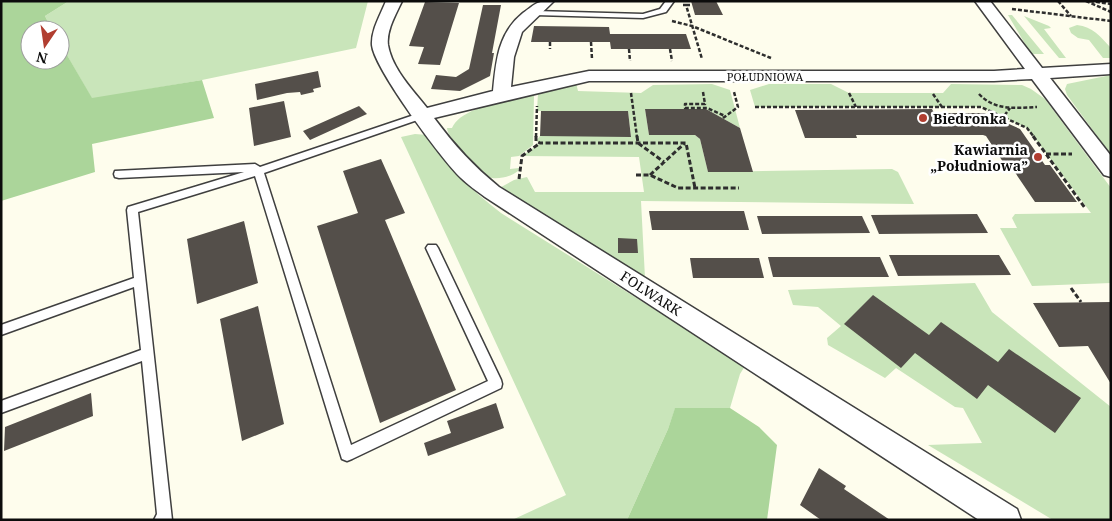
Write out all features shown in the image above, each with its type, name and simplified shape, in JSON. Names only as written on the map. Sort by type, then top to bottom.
[{"type":"street","name":"FOLWARK","points":[[394,1],[382,30],[380,45],[390,70],[447,150],[468,173],[492,192],[1006,520]]},
{"type":"street","points":[[982,1],[1111,170]]},
{"type":"street","points":[[502,95],[504,65],[513,34],[520,24],[541,7]]},
{"type":"street","name":"POŁUDNIOWA","points":[[423,115],[589,76],[976,77],[1039,75],[1111,69]]},
{"type":"lane","points":[[541,7],[652,14],[660,12],[670,3]]},
{"type":"lane","points":[[161,520],[165,518],[132,210],[272,167],[423,115]]},
{"type":"lane","points":[[119,174],[272,167]]},
{"type":"lane","points":[[258,171],[346,454],[496,384],[432,248]]},
{"type":"lane","points":[[1,330],[139,281]]},
{"type":"lane","points":[[1,407],[147,353]]},
{"type":"path","points":[[1058,1],[1072,16]]},
{"type":"path","points":[[1086,1],[1111,12]]},
{"type":"path","points":[[1090,1],[1111,4]]},
{"type":"path","points":[[670,3],[686,6],[692,5]]},
{"type":"path","points":[[686,6],[703,62]]},
{"type":"path","points":[[1012,14],[1008,8],[1111,21]]},
{"type":"path","points":[[652,14],[656,17],[692,26],[776,60]]},
{"type":"path","points":[[550,42],[550,49]]},
{"type":"path","points":[[591,42],[593,62]]},
{"type":"path","points":[[702,91],[705,104],[685,104],[685,108],[707,108],[724,117],[738,107],[733,90]]},
{"type":"path","points":[[843,90],[849,93],[858,93]]},
{"type":"path","points":[[977,90],[985,102],[1000,108],[1043,107]]},
{"type":"path","points":[[631,93],[638,143],[664,162]]},
{"type":"path","points":[[849,93],[856,107]]},
{"type":"path","points":[[938,93],[933,93],[942,107]]},
{"type":"path","points":[[537,102],[536,141],[540,143]]},
{"type":"path","points":[[755,107],[981,107],[1027,128],[1085,208]]},
{"type":"path","points":[[1001,120],[1010,107]]},
{"type":"path","points":[[562,136],[562,143]]},
{"type":"path","points":[[606,137],[607,143]]},
{"type":"path","points":[[519,179],[522,156],[540,143],[686,143]]},
{"type":"path","points":[[650,175],[686,143]]},
{"type":"path","points":[[686,143],[695,188]]},
{"type":"path","points":[[1046,154],[1076,154]]},
{"type":"path","points":[[636,176],[650,175],[678,188],[740,188]]},
{"type":"path","points":[[1071,288],[1081,302]]},
{"type":"green space","points":[[1,1],[69,1],[45,16],[47,20],[20,20],[20,70],[70,70],[70,60],[92,98],[202,80],[214,118],[92,144],[95,172],[1,201]]},
{"type":"green space","points":[[69,1],[368,1],[356,48],[202,80],[92,99],[70,60],[70,20],[47,20],[45,16]]},
{"type":"green space","points":[[1008,15],[1012,15],[1044,54],[1031,54]]},
{"type":"green space","points":[[1024,16],[1051,28],[1044,29],[1066,58],[1059,58]]},
{"type":"green space","points":[[1077,25],[1088,28],[1100,36],[1111,48],[1111,58],[1103,58],[1089,40],[1078,38],[1071,33],[1069,28]]},
{"type":"green space","points":[[1111,75],[1111,155],[1067,95],[1065,89],[1067,84]]},
{"type":"green space","points":[[576,83],[578,91],[641,93],[653,85],[712,84],[730,90],[740,128],[706,109],[645,109],[649,135],[695,135],[700,139],[708,172],[892,169],[898,172],[914,204],[641,201],[645,278],[492,192],[514,180],[527,177],[535,192],[644,192],[639,157],[522,156],[540,143],[536,141],[540,136],[631,136],[628,111],[537,111],[538,93]]},
{"type":"green space","points":[[769,84],[831,84],[849,93],[943,93],[951,84],[1022,85],[1031,89],[1045,99],[1111,188],[1111,283],[1032,286],[1000,228],[1017,228],[1012,218],[1015,214],[1091,213],[1027,128],[981,107],[755,107],[750,90]]},
{"type":"green space","points":[[534,96],[533,145],[519,156],[511,157],[510,169],[519,168],[516,173],[499,178],[487,176],[472,165],[452,140],[447,128],[452,128],[465,114],[475,109]]},
{"type":"green space","points":[[415,134],[427,135],[460,177],[501,213],[745,366],[740,374],[730,408],[675,409],[668,429],[627,520],[512,520],[566,495],[401,137]]},
{"type":"green space","points":[[975,283],[992,312],[1111,407],[1111,520],[1053,520],[928,445],[982,443],[963,408],[955,407],[896,368],[885,378],[828,345],[827,338],[841,326],[818,307],[793,305],[788,290]]},
{"type":"green space","points":[[675,408],[730,408],[759,427],[777,445],[767,520],[627,520],[668,429]]},
{"type":"building","points":[[691,1],[716,1],[723,15],[695,15]]},
{"type":"building","points":[[425,2],[459,3],[440,65],[418,64],[424,47],[409,46]]},
{"type":"building","points":[[483,5],[501,5],[492,53],[494,53],[490,76],[460,91],[431,89],[436,75],[456,77],[469,69]]},
{"type":"building","points":[[534,26],[609,27],[610,34],[686,34],[691,49],[611,49],[610,42],[531,42]]},
{"type":"building","points":[[318,71],[321,87],[313,89],[314,92],[301,95],[300,92],[287,93],[257,100],[255,84]]},
{"type":"building","points":[[284,101],[291,137],[254,146],[249,108]]},
{"type":"building","points":[[359,106],[367,114],[310,140],[303,131]]},
{"type":"building","points":[[645,109],[706,109],[740,128],[753,172],[708,172],[700,139],[695,135],[649,135]]},
{"type":"building","points":[[932,109],[934,113],[984,113],[1020,129],[1045,165],[1050,165],[1077,202],[1035,202],[1010,165],[1005,165],[986,136],[983,135],[856,135],[857,138],[805,138],[795,110]]},
{"type":"building","points":[[541,111],[628,111],[631,137],[540,136]]},
{"type":"building","points":[[381,159],[405,213],[385,220],[456,390],[380,423],[317,226],[358,213],[343,171]]},
{"type":"building","points":[[649,211],[744,211],[749,230],[652,230]]},
{"type":"building","points":[[977,214],[988,233],[879,234],[871,215]]},
{"type":"building","points":[[757,216],[862,216],[870,233],[762,234]]},
{"type":"building","points":[[244,221],[258,283],[197,304],[187,239]]},
{"type":"building","points":[[618,238],[637,239],[638,253],[618,253]]},
{"type":"building","points":[[889,255],[999,255],[1011,275],[898,276]]},
{"type":"building","points":[[768,257],[880,257],[889,277],[773,277]]},
{"type":"building","points":[[690,258],[759,258],[764,278],[693,278]]},
{"type":"building","points":[[873,295],[929,335],[941,322],[998,362],[1009,349],[1081,398],[1055,433],[988,385],[977,399],[915,353],[901,368],[844,324]]},
{"type":"building","points":[[1111,302],[1111,384],[1088,346],[1059,347],[1033,303]]},
{"type":"building","points":[[258,306],[284,424],[242,441],[220,319]]},
{"type":"building","points":[[91,393],[93,416],[4,451],[5,427]]},
{"type":"building","points":[[496,403],[504,428],[428,456],[424,443],[451,433],[447,421]]},
{"type":"building","points":[[819,468],[846,486],[844,489],[890,520],[821,520],[800,505]]},
{"type":"place","name":"Biedronka","points":[[923,118]]},
{"type":"place","name":"Kawiarnia „Południowa”","points":[[1038,157]]}]
